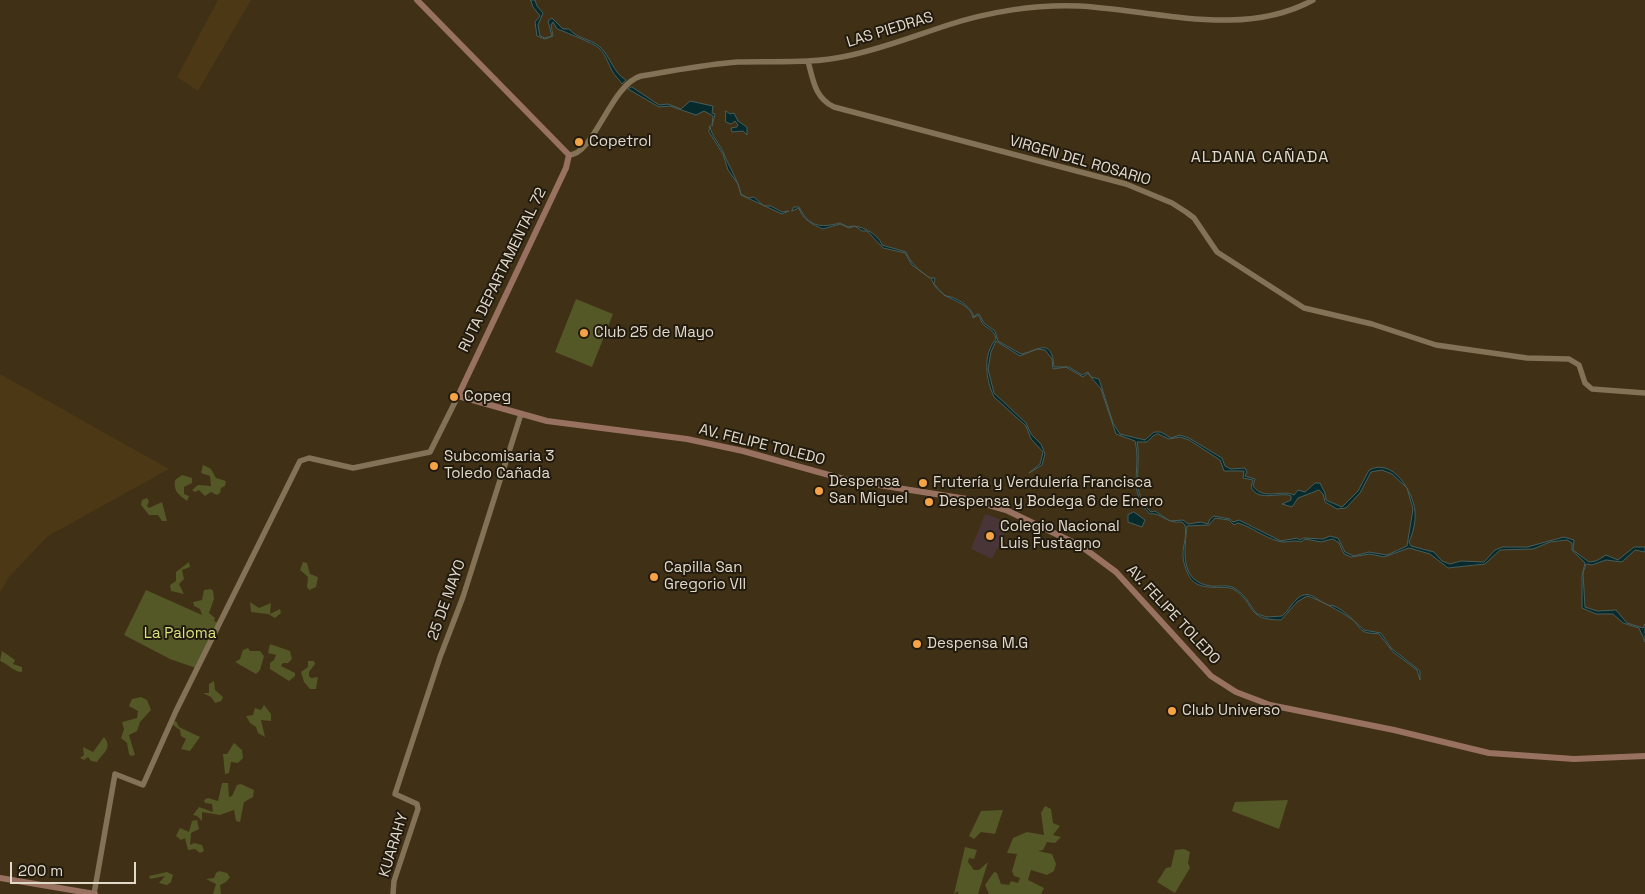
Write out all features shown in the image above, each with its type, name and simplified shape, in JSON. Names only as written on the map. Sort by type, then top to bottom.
[{"type":"main road","points":[[417,0],[569,155]]},
{"type":"main road","name":"RUTA DEPARTAMENTAL 72","points":[[458,396],[566,168],[569,155]]},
{"type":"main road","name":"AV. FELIPE TOLEDO","points":[[458,396],[521,414],[575,425],[700,442],[847,480],[967,499],[1006,510],[1081,546],[1116,572],[1211,676],[1224,686],[1270,705],[1394,730],[1489,754],[1574,759],[1645,756]]},
{"type":"main road","points":[[0,878],[94,894]]},
{"type":"street","name":"LAS PIEDRAS","points":[[569,155],[579,153],[604,114],[625,87],[630,81],[640,76],[726,64],[826,60],[875,50],[950,24],[1020,10],[1078,6],[1146,14],[1232,20],[1280,14],[1313,0]]},
{"type":"street","name":"VIRGEN DEL ROSARIO","points":[[808,61],[818,95],[825,103],[834,107],[1126,184],[1172,203],[1194,218],[1217,252],[1304,308],[1372,324],[1436,345],[1527,358],[1569,359],[1579,364],[1585,383],[1592,389],[1645,393]]},
{"type":"street","points":[[94,894],[115,774],[143,785],[192,677],[302,458],[353,468],[430,452],[458,396]]},
{"type":"street","name":"25 DE MAYO","points":[[417,804],[395,794],[431,685],[463,597],[521,414]]},
{"type":"street","name":"KUARAHY","points":[[393,894],[394,881],[418,809],[417,804]]},
{"type":"shaded area","points":[[218,0],[251,0],[198,91],[177,77]]},
{"type":"shaded area","points":[[0,374],[169,469],[48,536],[9,577],[0,593]]},
{"type":"shaded area","name":"Colegio Nacional Luis Fustagno","points":[[985,514],[1010,523],[992,559],[971,549]]},
{"type":"green space","name":"Club 25 de Mayo","points":[[576,299],[613,314],[592,367],[555,352]]},
{"type":"green space","points":[[203,465],[211,469],[216,478],[226,481],[225,486],[221,488],[220,493],[217,495],[211,492],[205,496],[199,490],[195,492],[192,490],[198,485],[211,486],[210,476],[201,473]]},
{"type":"green space","points":[[182,475],[192,478],[192,483],[184,487],[184,494],[189,496],[187,501],[179,495],[175,487],[175,480]]},
{"type":"green space","points":[[147,498],[149,501],[147,506],[149,508],[162,502],[167,521],[162,521],[158,515],[149,515],[141,505],[142,500]]},
{"type":"green space","points":[[189,562],[190,567],[182,570],[184,579],[179,584],[184,594],[171,591],[170,585],[176,581],[176,572]]},
{"type":"green space","points":[[303,562],[307,563],[310,574],[318,577],[316,587],[309,590],[307,587],[308,577],[300,570]]},
{"type":"green space","name":"La Paloma","points":[[211,589],[214,599],[209,613],[215,618],[214,621],[219,623],[196,668],[170,659],[124,635],[146,590],[202,615],[200,609],[194,606],[193,602],[202,600],[204,590]]},
{"type":"green space","points":[[250,602],[259,608],[271,603],[270,614],[280,609],[281,613],[275,618],[268,614],[251,612]]},
{"type":"green space","points":[[270,644],[290,651],[292,659],[281,666],[295,673],[295,676],[289,681],[270,669],[270,663],[276,655],[268,653]]},
{"type":"green space","points":[[248,648],[250,651],[260,651],[264,656],[260,670],[256,674],[235,662],[240,659],[243,650]]},
{"type":"green space","points":[[2,651],[15,660],[13,664],[22,667],[22,672],[16,671],[0,661]]},
{"type":"green space","points":[[308,661],[314,661],[315,664],[309,672],[309,676],[311,678],[318,677],[316,689],[310,689],[304,682],[301,672],[308,667]]},
{"type":"green space","points":[[214,681],[215,690],[223,697],[221,701],[215,703],[211,697],[203,693],[209,693],[209,684]]},
{"type":"green space","points":[[141,697],[147,700],[151,710],[140,722],[137,731],[129,735],[135,755],[131,756],[127,743],[121,738],[124,729],[122,722],[137,718],[138,711],[129,706],[132,699]]},
{"type":"green space","points":[[264,705],[271,714],[271,721],[261,720],[265,737],[258,733],[256,727],[250,723],[246,716],[253,715],[255,708],[261,710]]},
{"type":"green space","points":[[176,721],[179,727],[200,737],[190,751],[181,749],[186,739],[181,736],[180,730],[173,725],[173,722]]},
{"type":"green space","points":[[104,737],[108,744],[97,762],[91,761],[88,757],[84,760],[80,758],[84,755],[83,747],[93,752]]},
{"type":"green space","points":[[234,743],[242,750],[243,758],[238,763],[231,762],[229,773],[225,774],[223,754],[227,754]]},
{"type":"green space","points":[[222,783],[228,783],[229,797],[232,796],[237,785],[241,784],[254,790],[253,797],[244,802],[240,822],[236,821],[234,810],[220,815],[202,812],[202,821],[193,815],[199,807],[213,812],[212,804],[205,803],[204,800],[208,798],[218,801]]},
{"type":"green space","points":[[1288,800],[1279,829],[1232,811],[1235,802]]},
{"type":"green space","points":[[1045,806],[1051,809],[1053,823],[1060,826],[1053,835],[1061,837],[1055,843],[1047,842],[1043,850],[1038,851],[1052,854],[1056,864],[1054,871],[1047,875],[1031,870],[1028,880],[1044,888],[1041,894],[989,894],[985,885],[994,872],[997,873],[1001,884],[1009,885],[1011,881],[1018,883],[1020,878],[1014,876],[1012,871],[1017,854],[1007,853],[1013,838],[1027,832],[1044,835],[1041,813]]},
{"type":"green space","points":[[1003,810],[995,834],[981,832],[974,839],[969,836],[981,811]]},
{"type":"green space","points":[[197,820],[199,829],[191,833],[190,845],[194,843],[202,845],[204,851],[200,853],[195,849],[188,850],[185,838],[181,840],[176,836],[180,828],[189,832],[192,821]]},
{"type":"green space","points":[[965,847],[977,850],[974,859],[969,858],[968,862],[974,870],[979,870],[988,862],[978,894],[958,894],[958,891],[954,894]]},
{"type":"green space","points":[[1184,849],[1190,852],[1188,863],[1190,868],[1175,893],[1157,882],[1166,868],[1171,867],[1175,850]]},
{"type":"green space","points":[[219,871],[227,873],[230,877],[220,885],[221,894],[213,894],[216,884],[206,879],[214,878]]},
{"type":"green space","points":[[167,872],[173,875],[171,882],[167,885],[159,883],[165,876],[150,879],[149,876]]},
{"type":"water","points":[[531,0],[535,0],[543,13],[538,25],[540,36],[545,38],[552,36],[548,21],[552,18],[563,29],[569,29],[576,35],[599,46],[621,77],[626,80],[622,84],[599,48],[557,29],[553,22],[551,25],[553,36],[545,39],[537,36],[535,22],[540,16],[533,7]]},
{"type":"water","points":[[632,87],[659,105],[668,104],[681,109],[690,101],[713,106],[712,113],[715,114],[712,126],[713,116],[704,111],[696,115],[670,106],[659,107],[628,89]]},
{"type":"water","points":[[726,111],[730,114],[734,113],[738,121],[747,127],[747,135],[743,131],[732,132],[731,128],[738,125],[735,121],[731,124],[726,122]]},
{"type":"water","points":[[710,126],[738,184],[728,170],[723,154],[709,132]]},
{"type":"water","points":[[738,185],[741,194],[748,198],[754,197],[763,205],[741,195]]},
{"type":"water","points":[[765,206],[771,206],[782,212],[789,211],[782,214]]},
{"type":"water","points":[[794,207],[799,207],[807,219],[816,224],[840,223],[848,227],[854,226],[849,228],[840,224],[823,229],[812,223],[805,218],[799,208],[792,211]]},
{"type":"water","points":[[856,226],[873,233],[882,245],[906,252],[913,264],[922,272],[912,265],[905,253],[883,248],[867,231],[862,231]]},
{"type":"water","points":[[947,296],[962,303],[973,313],[974,317],[979,314],[984,323],[995,331],[998,341],[1021,354],[1029,352],[1020,356],[996,341],[991,352],[988,369],[994,393],[1026,423],[1031,434],[1041,444],[1045,454],[1042,465],[1029,473],[1040,464],[1043,452],[1031,439],[1026,426],[994,397],[987,375],[987,360],[996,339],[992,331],[982,323],[978,315],[973,318],[966,307]]},
{"type":"water","points":[[1047,348],[1050,351],[1053,357],[1054,367],[1066,367],[1053,369],[1052,359],[1045,350],[1038,349]]},
{"type":"water","points":[[1066,367],[1082,375],[1088,372],[1090,374],[1088,373],[1083,377]]},
{"type":"water","points":[[1092,377],[1099,379],[1113,423],[1120,434],[1145,440],[1154,432],[1161,432],[1171,438],[1180,435],[1189,438],[1222,458],[1225,466],[1231,469],[1245,468],[1247,472],[1245,476],[1255,479],[1253,486],[1262,493],[1294,495],[1298,490],[1305,492],[1315,483],[1320,483],[1326,500],[1342,507],[1358,491],[1369,470],[1378,467],[1394,472],[1407,488],[1392,474],[1382,470],[1371,472],[1360,493],[1346,508],[1337,509],[1325,502],[1323,494],[1319,490],[1298,498],[1292,507],[1282,504],[1291,500],[1291,496],[1264,496],[1254,492],[1251,487],[1253,480],[1243,478],[1244,471],[1224,471],[1220,460],[1189,440],[1180,437],[1169,439],[1158,434],[1147,442],[1137,442],[1138,488],[1144,505],[1151,512],[1155,511],[1169,520],[1150,514],[1143,505],[1137,488],[1137,451],[1135,441],[1116,434],[1101,389]]},
{"type":"water","points":[[1407,489],[1415,511],[1414,527],[1409,542],[1411,546],[1434,552],[1442,561],[1450,564],[1461,561],[1484,562],[1495,550],[1502,547],[1527,547],[1564,537],[1574,540],[1573,550],[1589,562],[1596,561],[1606,555],[1618,560],[1634,547],[1645,547],[1645,552],[1635,550],[1622,562],[1606,560],[1592,565],[1586,564],[1583,573],[1585,607],[1597,611],[1616,610],[1627,623],[1643,628],[1645,624],[1645,642],[1639,628],[1623,623],[1613,614],[1596,614],[1582,608],[1582,576],[1585,563],[1572,550],[1572,543],[1567,540],[1550,542],[1533,549],[1500,550],[1485,564],[1448,568],[1430,554],[1409,548],[1384,557],[1370,554],[1351,557],[1344,554],[1339,543],[1333,539],[1321,542],[1305,539],[1301,542],[1281,542],[1238,523],[1234,525],[1229,520],[1215,518],[1209,525],[1187,526],[1185,544],[1186,563],[1188,571],[1200,583],[1234,588],[1245,597],[1257,614],[1267,617],[1282,616],[1296,600],[1306,595],[1313,596],[1327,604],[1307,596],[1297,602],[1281,620],[1269,619],[1256,614],[1240,594],[1233,589],[1203,586],[1192,580],[1188,574],[1183,559],[1185,525],[1182,522],[1171,521],[1183,520],[1188,524],[1201,522],[1208,524],[1214,516],[1230,519],[1233,522],[1239,520],[1281,541],[1297,538],[1300,540],[1303,538],[1323,539],[1330,536],[1338,538],[1345,552],[1354,556],[1369,552],[1387,555],[1407,546],[1413,509]]},
{"type":"water","points":[[1134,512],[1145,520],[1142,527],[1128,522],[1128,515]]},
{"type":"water","points":[[1328,605],[1342,610],[1364,630],[1381,633],[1391,648],[1420,671],[1420,680],[1417,670],[1393,652],[1379,634],[1363,631],[1351,619]]},
{"type":"place","name":"Copetrol","points":[[579,142]]},
{"type":"place","name":"Club 25 de Mayo","points":[[584,333]]},
{"type":"place","name":"Copeg","points":[[454,397]]},
{"type":"place","name":"Subcomisaria 3 Toledo Cañada","points":[[434,466]]},
{"type":"place","name":"Frutería y Verdulería Francisca","points":[[923,483]]},
{"type":"place","name":"Despensa San Miguel","points":[[819,491]]},
{"type":"place","name":"Despensa y Bodega 6 de Enero","points":[[929,502]]},
{"type":"place","name":"Colegio Nacional Luis Fustagno","points":[[990,536]]},
{"type":"place","name":"Capilla San Gregorio VII","points":[[654,577]]},
{"type":"place","name":"Despensa M.G","points":[[917,644]]},
{"type":"place","name":"Club Universo","points":[[1172,711]]},
{"type":"district","name":"ALDANA CAÑADA","points":[[1260,158]]}]
